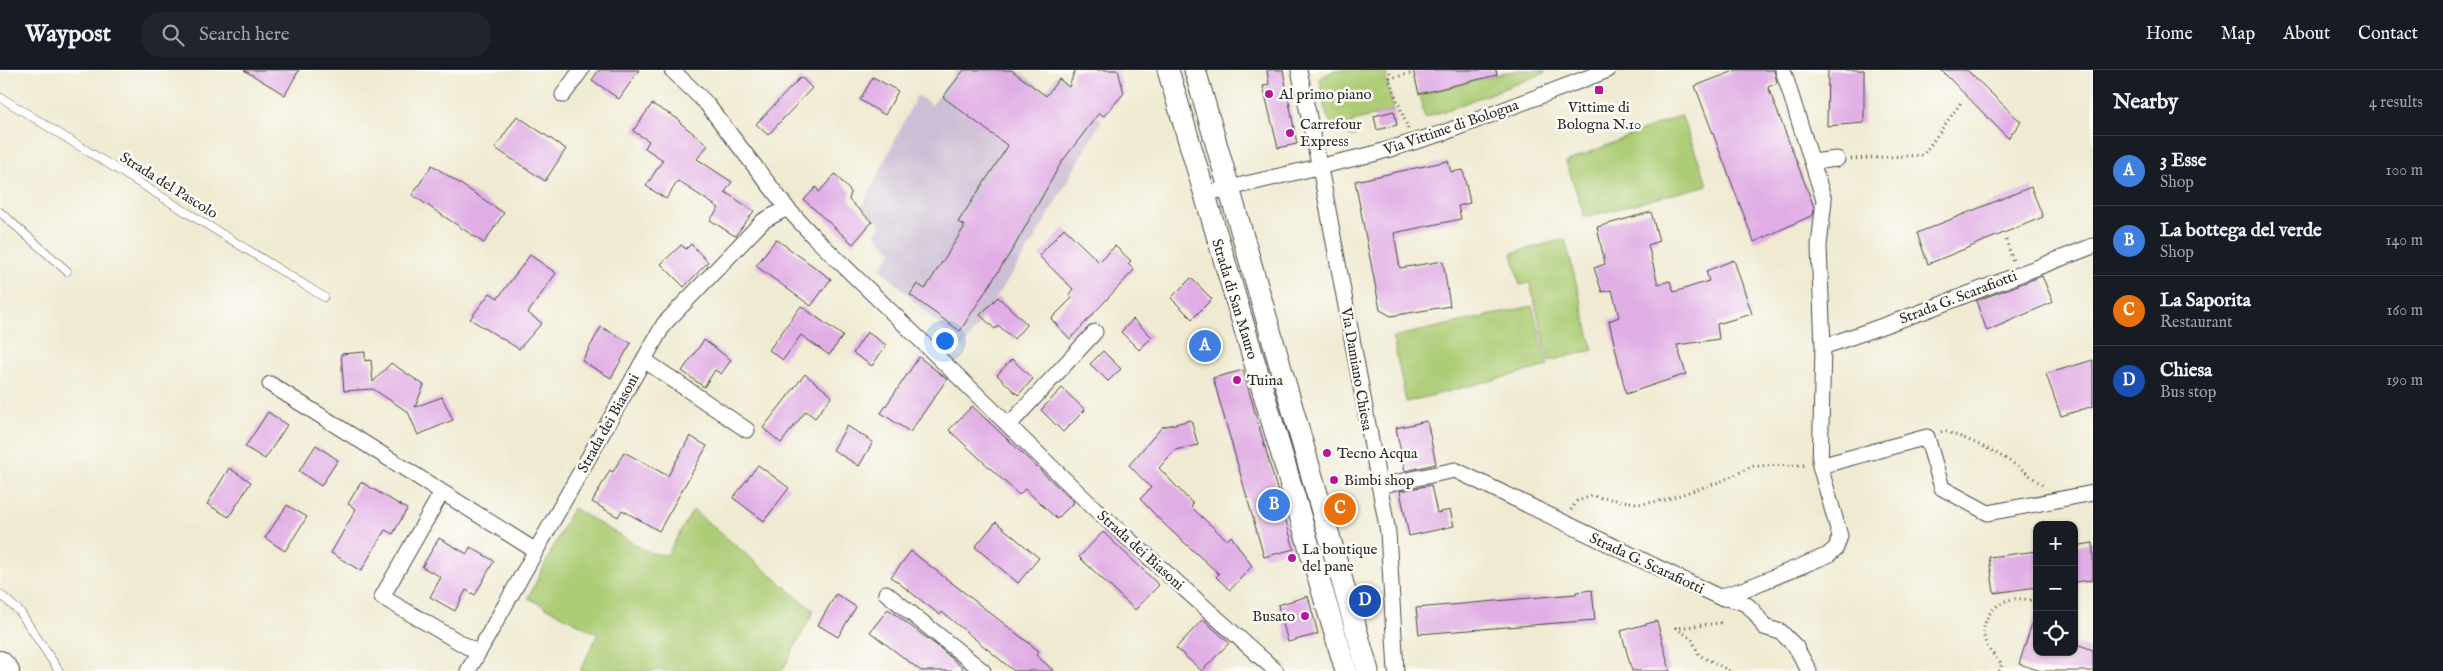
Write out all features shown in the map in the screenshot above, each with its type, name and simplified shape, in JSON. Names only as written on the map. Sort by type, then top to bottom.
[{"type":"main road","name":"Strada di San Mauro","points":[[1168,70],[1346,671]]},
{"type":"main road","name":"Strada di San Mauro","points":[[1195,70],[1368,671]]},
{"type":"main road","points":[[0,663],[6,671]]},
{"type":"street","points":[[564,95],[581,70]]},
{"type":"street","name":"Strada dei Biasoni","points":[[672,70],[706,103],[787,208],[813,236],[1096,509],[1276,671]]},
{"type":"street","name":"Via Damiano Chiesa","points":[[1299,70],[1320,166],[1388,532],[1396,671]]},
{"type":"street","name":"Via Vittime di Bologna","points":[[1204,194],[1320,166],[1443,133],[1608,70]]},
{"type":"street","name":"Strada G. Scarafiotti","points":[[1378,486],[1455,470],[1719,597],[1745,590],[1828,555],[1836,548],[1840,536],[1820,466],[1823,347],[1819,246],[1824,200],[1783,70]]},
{"type":"street","points":[[1812,162],[1837,159]]},
{"type":"street","name":"Strada dei Biasoni","points":[[468,671],[664,324],[762,221],[787,208]]},
{"type":"street","name":"Strada G. Scarafiotti","points":[[1823,347],[1919,313],[2093,246]]},
{"type":"street","points":[[1009,425],[1095,332]]},
{"type":"street","points":[[644,360],[747,430]]},
{"type":"street","points":[[270,384],[536,551]]},
{"type":"street","points":[[1820,466],[1926,437],[1942,488],[1988,513],[2093,494]]},
{"type":"street","points":[[442,492],[382,597],[478,653]]},
{"type":"street","points":[[886,593],[983,671]]},
{"type":"street","points":[[1719,597],[1742,600],[1758,616],[1764,627],[1782,632],[1796,647],[1809,671]]},
{"type":"lane","name":"Strada del Pascolo","points":[[0,97],[324,298]]},
{"type":"lane","points":[[0,212],[67,271]]},
{"type":"lane","points":[[0,594],[20,612],[59,671]]},
{"type":"path","points":[[1390,70],[1389,78],[1412,142]]},
{"type":"path","points":[[1389,78],[1414,73]]},
{"type":"path","points":[[1837,159],[1923,155],[1962,101]]},
{"type":"path","points":[[2006,240],[2017,274]]},
{"type":"path","points":[[1926,437],[1944,431],[1979,443],[2023,468],[2059,500]]},
{"type":"path","points":[[1562,522],[1577,501],[1592,496],[1642,504],[1665,500],[1722,481],[1754,466],[1784,464],[1820,466]]},
{"type":"path","points":[[1999,671],[2002,664],[1987,646],[1982,632],[1988,613],[1998,605],[2013,599],[2033,601]]},
{"type":"path","points":[[1720,623],[1676,628],[1692,639],[1699,656],[1730,671]]},
{"type":"shaded area","points":[[957,70],[1017,70],[1045,91],[1058,74],[1073,85],[1086,107],[1102,120],[1034,240],[963,348],[880,268],[892,252],[875,234],[881,225],[862,207],[917,95],[932,105]]},
{"type":"green space","points":[[1335,70],[1387,70],[1386,79],[1394,111],[1352,121],[1355,136],[1344,134],[1337,130],[1327,116],[1324,107],[1320,78]]},
{"type":"green space","points":[[1517,70],[1544,70],[1545,73],[1425,118],[1419,95]]},
{"type":"green space","points":[[1681,115],[1708,185],[1585,217],[1566,162]]},
{"type":"green space","points":[[1565,239],[1593,350],[1549,361],[1530,283],[1520,285],[1512,253]]},
{"type":"green space","points":[[1532,306],[1548,366],[1406,402],[1393,337]]},
{"type":"green space","points":[[573,508],[650,553],[667,555],[693,510],[814,611],[782,671],[580,671],[598,634],[528,598]]},
{"type":"building","points":[[244,70],[299,70],[285,95]]},
{"type":"building","points":[[599,70],[639,70],[619,99],[592,80]]},
{"type":"building","points":[[964,70],[1011,70],[1046,96],[1059,79],[1069,87],[1075,70],[1118,70],[1124,93],[1104,116],[1099,113],[1061,163],[1014,247],[960,331],[910,295],[917,284],[925,289],[965,226],[958,222],[1008,146],[943,97]]},
{"type":"building","points":[[1267,70],[1283,70],[1297,144],[1278,148],[1263,86],[1269,84]]},
{"type":"building","points":[[1413,70],[1496,70],[1497,75],[1419,94]]},
{"type":"building","points":[[1737,70],[1774,70],[1777,83],[1768,87],[1814,207],[1813,215],[1754,242],[1695,86]]},
{"type":"building","points":[[1828,70],[1864,70],[1864,123],[1827,126]]},
{"type":"building","points":[[1941,70],[1967,70],[2021,122],[2008,138]]},
{"type":"building","points":[[801,77],[812,88],[768,135],[756,124]]},
{"type":"building","points":[[873,77],[898,91],[885,115],[860,100]]},
{"type":"building","points":[[652,104],[680,120],[679,122],[708,145],[697,159],[732,182],[725,192],[754,211],[735,236],[710,220],[719,208],[678,181],[666,199],[646,186],[663,160],[645,148],[649,141],[633,131]]},
{"type":"building","points":[[1394,111],[1397,125],[1377,130],[1374,116]]},
{"type":"building","points":[[517,116],[566,149],[545,181],[495,148]]},
{"type":"building","points":[[1448,161],[1451,172],[1463,170],[1470,203],[1458,206],[1461,219],[1394,233],[1400,268],[1443,261],[1450,306],[1391,316],[1380,310],[1355,181]]},
{"type":"building","points":[[432,165],[504,213],[484,243],[412,195]]},
{"type":"building","points":[[835,174],[851,192],[849,200],[872,222],[853,244],[804,200],[816,187],[819,192]]},
{"type":"building","points":[[2031,187],[2043,217],[1928,264],[1917,233]]},
{"type":"building","points":[[1651,212],[1659,241],[1648,245],[1658,284],[1670,281],[1674,292],[1709,281],[1706,271],[1734,260],[1752,314],[1717,324],[1719,339],[1677,345],[1686,374],[1626,394],[1609,321],[1619,317],[1612,290],[1602,292],[1594,268],[1605,264],[1597,227]]},
{"type":"building","points":[[1064,228],[1099,262],[1115,246],[1131,261],[1128,264],[1134,270],[1070,339],[1051,319],[1072,298],[1069,294],[1073,289],[1039,256]]},
{"type":"building","points":[[776,239],[831,279],[811,306],[756,266]]},
{"type":"building","points":[[691,244],[708,262],[684,287],[661,264],[681,245],[686,249]]},
{"type":"building","points":[[530,255],[556,273],[528,313],[542,323],[519,349],[470,319],[490,293],[498,298]]},
{"type":"building","points":[[2042,276],[2053,302],[1987,331],[1976,301]]},
{"type":"building","points":[[1191,278],[1212,299],[1192,319],[1171,298]]},
{"type":"building","points":[[998,297],[1027,324],[1014,339],[999,326],[995,329],[980,315]]},
{"type":"building","points":[[801,306],[843,336],[829,355],[801,335],[783,360],[769,350]]},
{"type":"building","points":[[1133,319],[1152,337],[1139,350],[1121,332]]},
{"type":"building","points":[[601,327],[631,343],[611,378],[582,361]]},
{"type":"building","points":[[867,332],[886,345],[872,366],[853,353]]},
{"type":"building","points":[[704,340],[731,360],[721,374],[715,370],[704,387],[682,371]]},
{"type":"building","points":[[1103,351],[1121,369],[1108,381],[1090,364]]},
{"type":"building","points":[[365,352],[365,361],[371,360],[373,382],[391,363],[424,385],[415,407],[442,397],[453,420],[418,435],[408,412],[373,389],[344,391],[341,354]]},
{"type":"building","points":[[919,357],[947,379],[910,432],[881,413]]},
{"type":"building","points":[[1012,359],[1033,379],[1018,395],[997,375]]},
{"type":"building","points":[[2093,360],[2093,406],[2061,416],[2046,374]]},
{"type":"building","points":[[1243,370],[1294,549],[1264,557],[1213,378]]},
{"type":"building","points":[[805,374],[832,396],[815,418],[806,411],[781,443],[763,428]]},
{"type":"building","points":[[1062,388],[1085,410],[1063,432],[1041,410]]},
{"type":"building","points":[[972,406],[1074,502],[1057,519],[1025,489],[1019,495],[949,430]]},
{"type":"building","points":[[268,412],[287,425],[265,459],[245,447]]},
{"type":"building","points":[[1191,420],[1198,445],[1175,450],[1159,468],[1193,504],[1191,507],[1227,540],[1231,536],[1252,566],[1230,590],[1216,577],[1219,574],[1165,525],[1140,499],[1151,488],[1129,465],[1162,427]]},
{"type":"building","points":[[1427,421],[1436,464],[1405,471],[1396,428]]},
{"type":"building","points":[[847,426],[873,442],[859,466],[833,450]]},
{"type":"building","points":[[690,436],[707,446],[659,531],[622,510],[618,517],[592,502],[610,470],[613,472],[624,452],[668,476]]},
{"type":"building","points":[[316,445],[338,460],[321,486],[299,471]]},
{"type":"building","points":[[758,465],[789,488],[764,521],[733,498]]},
{"type":"building","points":[[229,468],[251,482],[229,517],[207,504]]},
{"type":"building","points":[[361,482],[407,509],[393,534],[385,530],[361,571],[331,553],[356,509],[348,504]]},
{"type":"building","points":[[1431,485],[1437,513],[1450,510],[1454,526],[1409,536],[1400,491]]},
{"type":"building","points":[[287,505],[307,517],[285,551],[265,538]]},
{"type":"building","points":[[996,522],[1039,558],[1018,583],[975,547]]},
{"type":"building","points":[[1103,532],[1159,585],[1135,610],[1079,557]]},
{"type":"building","points":[[439,538],[467,554],[470,547],[494,561],[475,595],[466,590],[455,611],[430,597],[441,577],[422,567]]},
{"type":"building","points":[[2093,543],[2093,580],[2078,582],[2078,545]]},
{"type":"building","points":[[911,551],[1039,651],[1036,655],[1054,671],[1014,671],[942,612],[940,615],[891,577]]},
{"type":"building","points":[[2033,552],[2033,588],[1994,593],[1989,557]]},
{"type":"building","points":[[1592,590],[1595,620],[1419,634],[1416,608],[1576,594],[1576,592]]},
{"type":"building","points":[[836,594],[856,607],[838,637],[818,625]]},
{"type":"building","points":[[1308,596],[1318,634],[1288,642],[1278,605]]},
{"type":"building","points":[[888,609],[940,648],[966,671],[921,671],[870,632]]},
{"type":"building","points":[[1203,619],[1229,643],[1202,671],[1176,648]]},
{"type":"building","points":[[2033,620],[2033,656],[2078,656],[2078,644],[2093,650],[2093,671],[2041,671],[2019,664]]},
{"type":"building","points":[[1657,621],[1670,671],[1632,671],[1621,631]]},
{"type":"place","name":"Vittime di Bologna N.10","points":[[1599,90]]},
{"type":"place","name":"Al primo piano","points":[[1269,94]]},
{"type":"place","name":"Carrefour Express","points":[[1290,133]]},
{"type":"place","name":"3 Esse","points":[[1205,346]]},
{"type":"place","name":"Tuina","points":[[1237,380]]},
{"type":"place","name":"Tecno Acqua","points":[[1327,453]]},
{"type":"place","name":"Bimbi shop","points":[[1334,480]]},
{"type":"place","name":"La bottega del verde","points":[[1274,505]]},
{"type":"place","name":"La Saporita","points":[[1340,509]]},
{"type":"place","name":"La boutique del pane","points":[[1292,558]]},
{"type":"place","name":"Chiesa","points":[[1365,601]]},
{"type":"place","name":"Busato","points":[[1305,616]]}]
